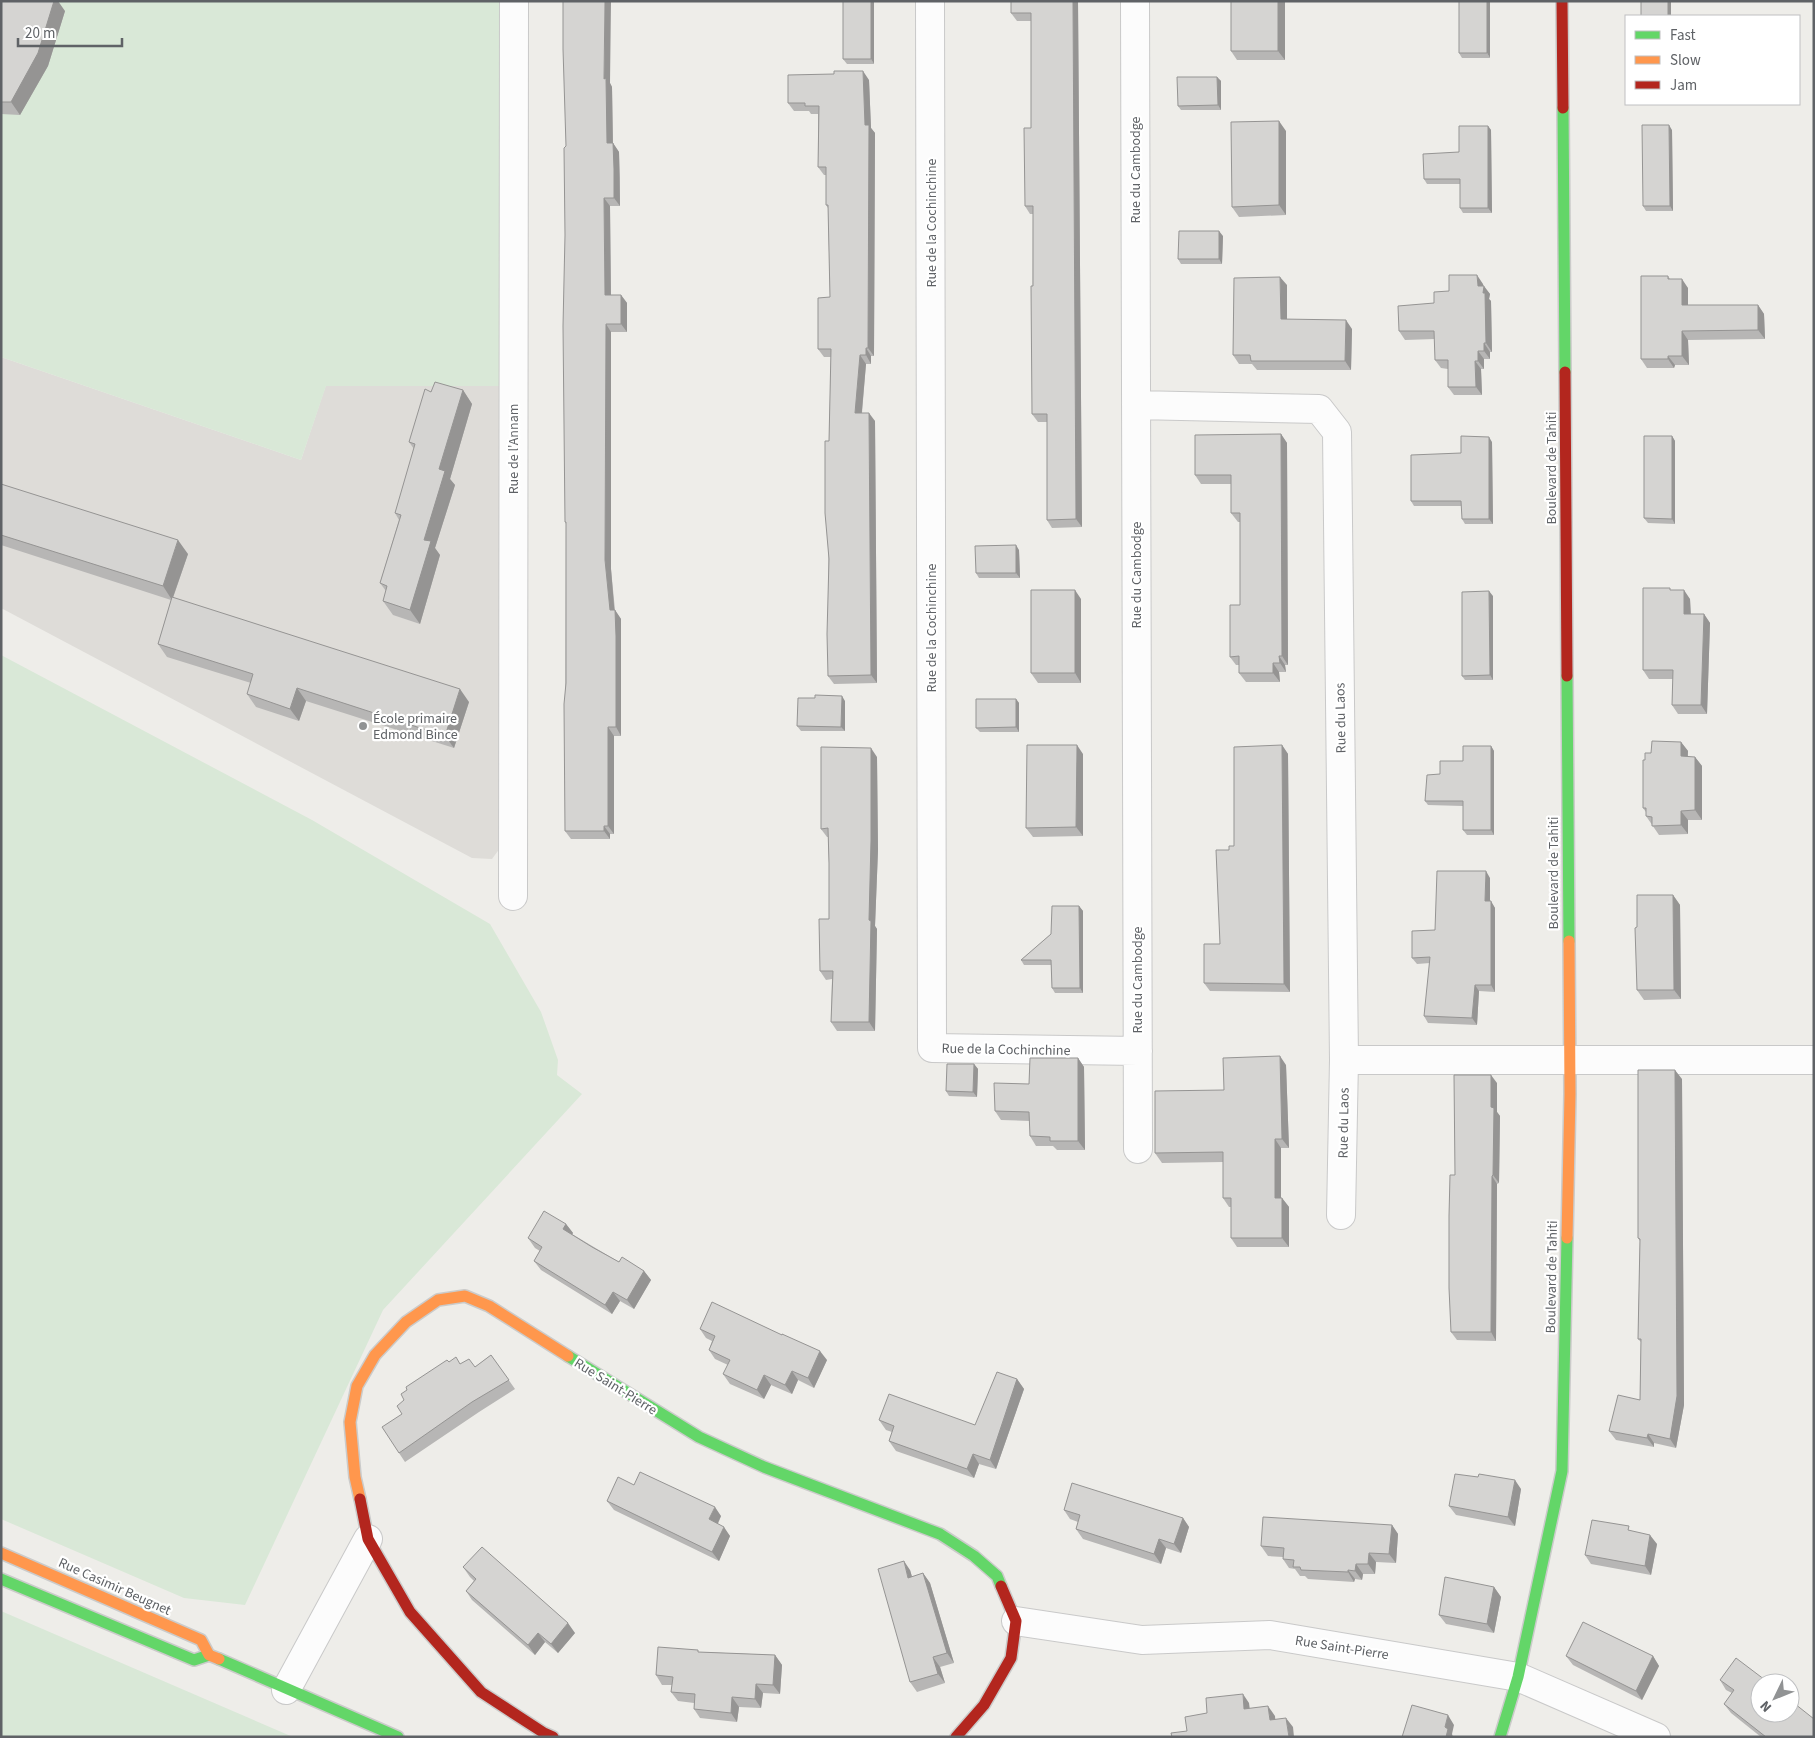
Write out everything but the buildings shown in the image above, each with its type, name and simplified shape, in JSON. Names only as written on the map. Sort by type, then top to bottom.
[{"type":"street","name":"Rue de l'Annam","points":[[513,896],[514,1]]},
{"type":"street","name":"Rue de la Cochinchine","points":[[930,1],[932,1048],[1138,1050]]},
{"type":"street","name":"Rue du Cambodge","points":[[1135,1],[1138,1149]]},
{"type":"street","name":"Boulevard de Tahiti","points":[[1500,1737],[1518,1677],[1562,1471],[1570,1060],[1562,1]]},
{"type":"street","name":"Rue du Laos","points":[[1136,405],[1319,409],[1337,432],[1344,1060],[1341,1216]]},
{"type":"street","points":[[1344,1060],[1814,1060]]},
{"type":"street","name":"Rue Saint-Pierre","points":[[553,1737],[481,1692],[410,1612],[368,1538],[355,1477],[350,1422],[357,1386],[375,1355],[406,1322],[438,1300],[464,1296],[489,1306],[699,1437],[764,1466],[940,1534],[974,1556],[996,1576],[1016,1621],[1142,1640],[1270,1636],[1518,1677],[1656,1737]]},
{"type":"street","points":[[286,1690],[368,1538]]},
{"type":"street","name":"Rue Casimir Beugnet","points":[[1,1553],[200,1640],[209,1656],[398,1737]]},
{"type":"street","name":"Rue Casimir Beugnet","points":[[1,1579],[194,1660],[209,1656]]},
{"type":"street","points":[[956,1737],[984,1705],[1011,1658],[1016,1621]]},
{"type":"shaded area","name":"École primaire Edmond Bince","points":[[1,357],[301,460],[326,385],[500,386],[503,844],[492,859],[472,858],[1,608]]},
{"type":"green space","points":[[1,1],[499,1],[500,386],[326,386],[301,460],[1,357]]},
{"type":"green space","points":[[1,655],[312,820],[490,924],[541,1012],[558,1060],[557,1075],[582,1094],[383,1310],[245,1605],[184,1598],[1,1519]]},
{"type":"green space","points":[[1,1611],[293,1737],[1,1737]]},
{"type":"traffic: fast","points":[[1563,108],[1565,372]]},
{"type":"traffic: fast","points":[[1567,676],[1569,941]]},
{"type":"traffic: fast","points":[[1500,1737],[1518,1677],[1562,1471],[1567,1238]]},
{"type":"traffic: fast","points":[[568,1356],[699,1437],[764,1467],[940,1534],[974,1556],[997,1576],[1001,1586]]},
{"type":"traffic: fast","points":[[1,1579],[194,1660],[209,1655]]},
{"type":"traffic: fast","points":[[219,1659],[398,1737]]},
{"type":"traffic: slow","points":[[1567,1238],[1570,1094],[1569,941]]},
{"type":"traffic: slow","points":[[360,1499],[355,1477],[350,1422],[357,1386],[375,1355],[406,1322],[438,1300],[465,1296],[489,1306],[568,1356]]},
{"type":"traffic: slow","points":[[1,1553],[201,1640],[209,1655],[219,1659]]},
{"type":"traffic: jam","points":[[1562,1],[1563,108]]},
{"type":"traffic: jam","points":[[1565,372],[1567,676]]},
{"type":"traffic: jam","points":[[360,1499],[368,1539],[410,1612],[481,1692],[553,1737]]},
{"type":"traffic: jam","points":[[956,1737],[984,1705],[1011,1658],[1016,1621],[1001,1586]]},
{"type":"place","name":"École primaire Edmond Bince","points":[[363,726]]}]
